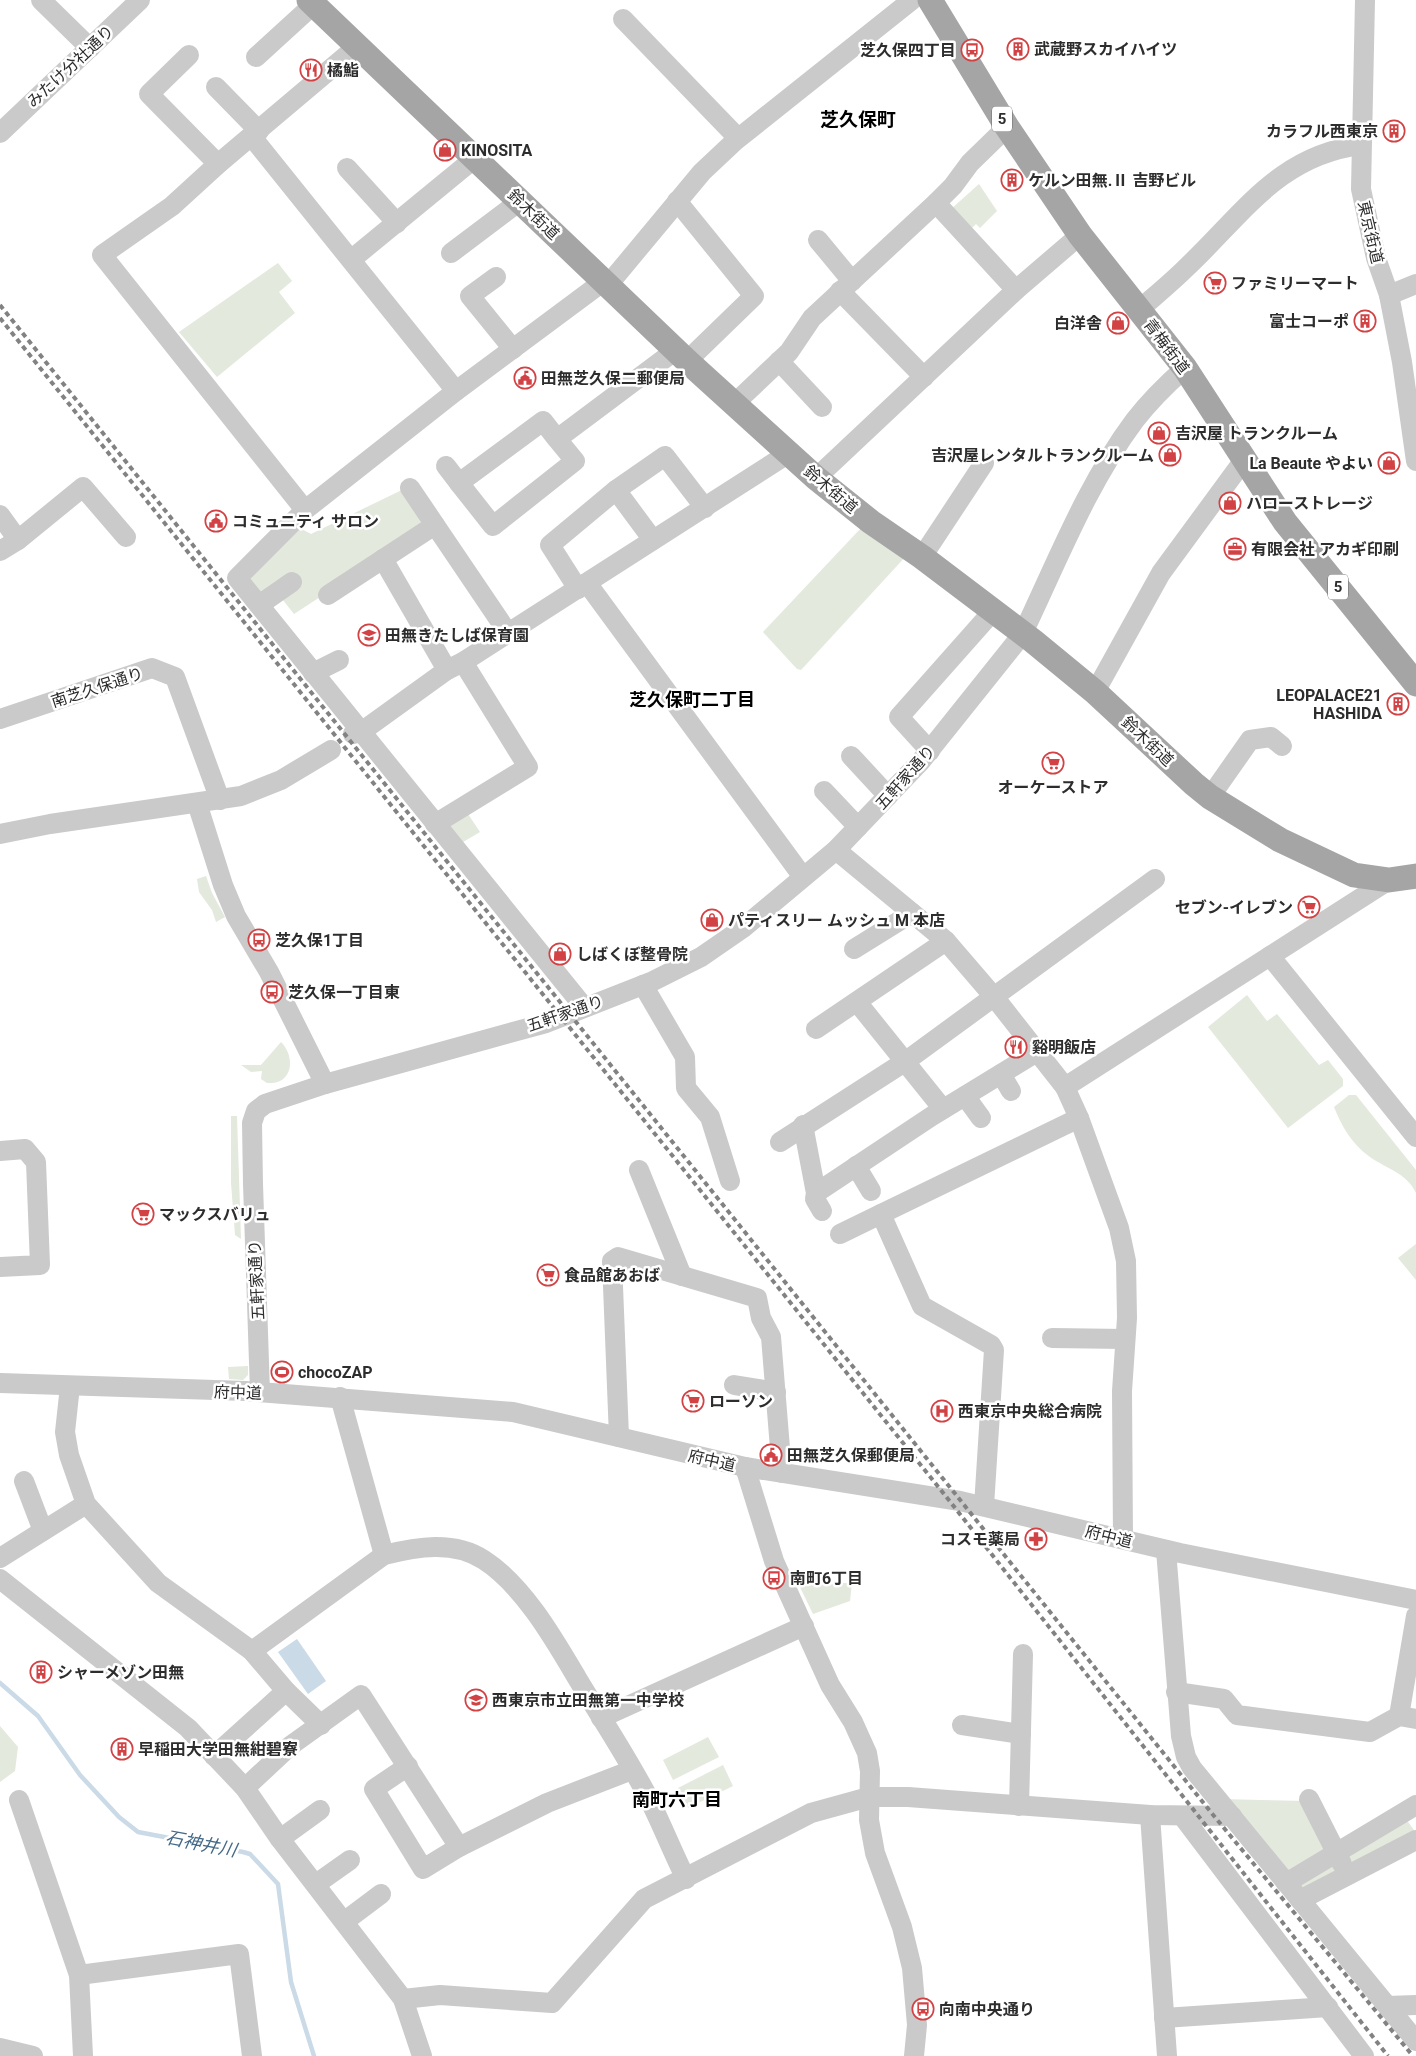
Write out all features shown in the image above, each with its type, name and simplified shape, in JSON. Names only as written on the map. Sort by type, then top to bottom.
[{"type":"main road","name":"青梅街道","points":[[930,0],[1007,126],[1080,235],[1184,368],[1286,522],[1416,684]]},
{"type":"main road","name":"鈴木街道","points":[[312,2],[682,355],[816,478],[871,522],[922,557],[1023,633],[1095,692],[1210,797],[1280,840],[1354,875],[1389,880],[1416,876]]},
{"type":"street","points":[[41,0],[90,48]]},
{"type":"street","name":"みたけ分社通り","points":[[0,133],[140,0]]},
{"type":"street","points":[[584,1008],[435,824],[357,733],[313,673],[237,578],[305,510],[456,391],[606,283],[702,172],[738,138],[912,0]]},
{"type":"street","name":"東京街道","points":[[1364,0],[1361,190],[1376,258],[1409,356],[1416,460]]},
{"type":"street","points":[[256,57],[312,2]]},
{"type":"street","points":[[623,19],[738,138]]},
{"type":"street","points":[[305,510],[102,255],[172,206],[218,164],[359,45]]},
{"type":"street","points":[[189,55],[149,94],[218,164]]},
{"type":"street","points":[[216,87],[456,391]]},
{"type":"street","points":[[734,404],[789,352],[812,318],[936,203],[953,186],[970,163],[1007,126]]},
{"type":"street","points":[[1140,310],[1188,267],[1269,183],[1299,164],[1346,146],[1361,144]]},
{"type":"street","points":[[352,259],[475,158]]},
{"type":"street","points":[[347,168],[397,223]]},
{"type":"street","points":[[451,253],[520,201]]},
{"type":"street","points":[[557,439],[682,355],[754,296],[677,201]]},
{"type":"street","points":[[936,203],[1016,290]]},
{"type":"street","points":[[816,478],[1016,290],[1080,235]]},
{"type":"street","points":[[818,240],[846,286],[924,377]]},
{"type":"street","points":[[496,277],[470,296],[513,349]]},
{"type":"street","points":[[1389,295],[1416,284]]},
{"type":"street","points":[[779,361],[822,407]]},
{"type":"street","name":"五軒家通り","points":[[260,1392],[253,1226],[252,1123],[256,1111],[265,1104],[325,1084],[546,1023],[643,985],[701,957],[743,928],[836,850],[888,796],[930,751],[1023,633],[1075,523],[1109,458],[1135,420],[1184,368]]},
{"type":"street","points":[[446,466],[459,483],[494,526],[575,461],[543,421],[459,483]]},
{"type":"street","points":[[357,733],[455,666],[789,453]]},
{"type":"street","points":[[705,508],[665,456],[616,490],[550,545],[803,877]]},
{"type":"street","points":[[1095,692],[1161,573],[1244,460]]},
{"type":"street","points":[[922,557],[984,463]]},
{"type":"street","points":[[0,552],[83,488],[126,537]]},
{"type":"street","points":[[410,488],[508,633]]},
{"type":"street","points":[[616,490],[653,540]]},
{"type":"street","points":[[0,515],[18,540]]},
{"type":"street","points":[[328,595],[435,525]]},
{"type":"street","points":[[383,559],[455,666],[528,767],[435,824]]},
{"type":"street","points":[[259,605],[292,582]]},
{"type":"street","points":[[930,751],[899,717],[993,611]]},
{"type":"street","points":[[313,673],[339,660]]},
{"type":"street","name":"南芝久保通り","points":[[3,712],[152,668],[175,677],[220,800]]},
{"type":"street","points":[[1210,797],[1250,740],[1271,737],[1282,746]]},
{"type":"street","points":[[0,834],[50,824],[241,796],[281,780],[331,750]]},
{"type":"street","points":[[852,756],[888,796]]},
{"type":"street","points":[[824,791],[858,827]]},
{"type":"street","points":[[197,803],[223,885],[236,916],[269,972],[325,1084]]},
{"type":"street","points":[[836,850],[946,941],[995,998],[1065,1087],[1079,1118],[1118,1228],[1126,1261],[1122,1391],[1123,1539]]},
{"type":"street","points":[[780,1142],[803,1125],[906,1061],[995,998],[1155,879]]},
{"type":"street","points":[[1065,1087],[1389,880]]},
{"type":"street","points":[[854,949],[912,914]]},
{"type":"street","points":[[816,1029],[946,941]]},
{"type":"street","points":[[1270,956],[1416,1137]]},
{"type":"street","points":[[643,985],[685,1057],[686,1088],[710,1117],[730,1181]]},
{"type":"street","points":[[857,1002],[943,1109]]},
{"type":"street","points":[[803,1125],[819,1202],[856,1166],[943,1109],[1037,1052]]},
{"type":"street","points":[[1001,1074],[1011,1091]]},
{"type":"street","points":[[965,1096],[981,1118]]},
{"type":"street","points":[[840,1234],[1079,1118]]},
{"type":"street","points":[[0,1151],[25,1149],[36,1162],[40,1265],[0,1267]]},
{"type":"street","points":[[856,1166],[871,1191]]},
{"type":"street","points":[[639,1170],[682,1276]]},
{"type":"street","points":[[881,1214],[922,1306],[991,1345],[994,1350],[984,1506]]},
{"type":"street","points":[[619,1437],[612,1261],[618,1257],[757,1298],[761,1318],[771,1337],[782,1473]]},
{"type":"street","points":[[1052,1338],[1125,1339]]},
{"type":"street","name":"府中道","points":[[0,1383],[260,1392],[512,1412],[568,1423],[745,1467],[984,1506],[1166,1550],[1416,1600]]},
{"type":"street","points":[[734,1385],[776,1392]]},
{"type":"street","points":[[70,1386],[66,1432],[68,1455],[86,1504],[158,1583],[252,1651],[286,1691],[321,1725]]},
{"type":"street","points":[[340,1397],[384,1556]]},
{"type":"street","points":[[745,1467],[774,1560],[830,1685],[853,1722],[867,1753],[870,1771],[869,1820],[875,1854],[902,1927],[912,1968],[917,2025],[914,2056]]},
{"type":"street","points":[[24,1482],[43,1531]]},
{"type":"street","points":[[2,1551],[43,1531],[86,1504]]},
{"type":"street","points":[[252,1651],[384,1556],[402,1550],[434,1547],[452,1548],[483,1559],[515,1587],[555,1641],[649,1799],[686,1879]]},
{"type":"street","points":[[1166,1550],[1176,1692],[1181,1736],[1186,1757],[1192,1768],[1416,2041]]},
{"type":"street","points":[[0,1579],[188,1728],[245,1788],[280,1839],[345,1921],[403,1999],[422,2056]]},
{"type":"street","points":[[1176,1692],[1224,1699],[1237,1715],[1370,1732],[1407,1717],[1416,1616]]},
{"type":"street","points":[[601,1718],[804,1626]]},
{"type":"street","points":[[1019,1806],[1023,1654]]},
{"type":"street","points":[[214,1756],[286,1691]]},
{"type":"street","points":[[245,1788],[290,1746],[361,1695],[459,1847]]},
{"type":"street","points":[[962,1726],[1020,1734]]},
{"type":"street","points":[[408,1766],[374,1789],[423,1869],[459,1847],[547,1803],[632,1770]]},
{"type":"street","points":[[403,1999],[440,1994],[552,2003],[644,1899],[686,1879],[785,1824],[811,1813],[868,1797],[908,1797],[1150,1815],[1232,1816]]},
{"type":"street","points":[[1309,1799],[1348,1874]]},
{"type":"street","points":[[19,1800],[79,1974],[84,2056]]},
{"type":"street","points":[[1286,1883],[1415,1809]]},
{"type":"street","points":[[280,1839],[320,1810]]},
{"type":"street","points":[[1150,1815],[1167,2056]]},
{"type":"street","points":[[1183,1816],[1364,2056]]},
{"type":"street","points":[[1300,1900],[1416,1840]]},
{"type":"street","points":[[316,1884],[350,1860]]},
{"type":"street","points":[[345,1921],[381,1894]]},
{"type":"street","points":[[79,1974],[239,1954],[252,2056]]},
{"type":"street","points":[[1387,2006],[1416,2005]]},
{"type":"street","points":[[1164,2018],[1328,2007]]},
{"type":"street","points":[[0,2048],[32,2056]]},
{"type":"shaded area","points":[[979,184],[997,211],[980,228],[976,224],[972,228],[950,210]]},
{"type":"shaded area","points":[[278,263],[292,281],[279,292],[295,313],[217,377],[179,332]]},
{"type":"shaded area","points":[[404,489],[429,526],[294,614],[275,590],[260,602],[242,578],[298,527],[311,534]]},
{"type":"shaded area","points":[[863,526],[907,555],[801,670],[797,669],[763,632]]},
{"type":"shaded area","points":[[466,811],[480,832],[458,845],[446,823]]},
{"type":"shaded area","points":[[206,876],[212,893],[225,917],[216,922],[212,910],[199,892],[197,879]]},
{"type":"shaded area","points":[[1247,995],[1267,1021],[1277,1014],[1319,1065],[1328,1060],[1343,1079],[1343,1086],[1288,1128],[1208,1027]]},
{"type":"shaded area","points":[[281,1042],[289,1055],[290,1062],[287,1075],[282,1080],[267,1083],[261,1079],[262,1071],[251,1072],[241,1065],[261,1065]]},
{"type":"shaded area","points":[[1349,1095],[1356,1095],[1416,1170],[1416,1193],[1402,1176],[1370,1157],[1348,1135],[1334,1107]]},
{"type":"shaded area","points":[[231,1116],[237,1116],[241,1239],[235,1235],[231,1183]]},
{"type":"shaded area","points":[[1416,1244],[1416,1280],[1398,1258]]},
{"type":"shaded area","points":[[248,1366],[248,1375],[243,1380],[229,1379],[228,1367]]},
{"type":"shaded area","points":[[798,1583],[852,1583],[850,1601],[813,1614]]},
{"type":"shaded area","points":[[0,1726],[18,1747],[15,1771],[0,1782]]},
{"type":"shaded area","points":[[708,1737],[719,1757],[673,1780],[663,1760]]},
{"type":"shaded area","points":[[723,1765],[733,1786],[688,1808],[678,1788]]},
{"type":"shaded area","points":[[1220,1799],[1308,1801],[1333,1850],[1284,1879]]},
{"type":"shaded area","points":[[1406,1819],[1416,1833],[1351,1866],[1346,1857]]},
{"type":"shaded area","points":[[1333,1861],[1339,1875],[1304,1892],[1298,1887]]},
{"type":"water","points":[[297,1639],[326,1681],[308,1694],[278,1652]]},
{"type":"waterway","name":"石神井川","points":[[0,1683],[38,1716],[80,1775],[119,1817],[138,1832],[250,1854],[278,1884],[291,1982],[314,2056]]},
{"type":"railway","points":[[0,305],[1214,1816],[1413,2056]]},
{"type":"railway","points":[[0,318],[948,1499],[1388,2056]]},
{"type":"place","name":"武蔵野スカイハイツ","points":[[1018,49]]},
{"type":"place","name":"芝久保四丁目","points":[[972,50]]},
{"type":"place","name":"橘鮨","points":[[311,70]]},
{"type":"place","name":"カラフル西東京","points":[[1394,131]]},
{"type":"place","name":"KINOSITA","points":[[445,150]]},
{"type":"place","name":"ケルン田無.Ⅱ 吉野ビル","points":[[1012,180]]},
{"type":"place","name":"ファミリーマート","points":[[1215,283]]},
{"type":"place","name":"富士コーポ","points":[[1365,321]]},
{"type":"place","name":"白洋舎","points":[[1118,323]]},
{"type":"place","name":"田無芝久保二郵便局","points":[[525,378]]},
{"type":"place","name":"吉沢屋 トランクルーム","points":[[1159,433]]},
{"type":"place","name":"吉沢屋レンタルトランクルーム","points":[[1170,455]]},
{"type":"place","name":"La Beaute やよい","points":[[1389,463]]},
{"type":"place","name":"ハローストレージ","points":[[1230,503]]},
{"type":"place","name":"コミュニティ サロン","points":[[216,521]]},
{"type":"place","name":"有限会社 アカギ印刷","points":[[1235,549]]},
{"type":"place","name":"田無きたしば保育園","points":[[369,635]]},
{"type":"place","name":"LEOPALACE21 HASHIDA","points":[[1398,704]]},
{"type":"place","name":"オーケーストア","points":[[1053,763]]},
{"type":"place","name":"セブン-イレブン","points":[[1309,907]]},
{"type":"place","name":"パティスリー ムッシュ M 本店","points":[[712,920]]},
{"type":"place","name":"芝久保1丁目","points":[[259,940]]},
{"type":"place","name":"しばくぼ整骨院","points":[[560,954]]},
{"type":"place","name":"芝久保一丁目東","points":[[272,992]]},
{"type":"place","name":"谿明飯店","points":[[1016,1047]]},
{"type":"place","name":"マックスバリュ","points":[[143,1214]]},
{"type":"place","name":"食品館あおば","points":[[548,1275]]},
{"type":"place","name":"chocoZAP","points":[[282,1372]]},
{"type":"place","name":"ローソン","points":[[693,1401]]},
{"type":"place","name":"西東京中央総合病院","points":[[942,1411]]},
{"type":"place","name":"田無芝久保郵便局","points":[[771,1455]]},
{"type":"place","name":"コスモ薬局","points":[[1036,1539]]},
{"type":"place","name":"南町6丁目","points":[[774,1578]]},
{"type":"place","name":"シャーメゾン田無","points":[[41,1672]]},
{"type":"place","name":"西東京市立田無第一中学校","points":[[476,1700]]},
{"type":"place","name":"早稲田大学田無紺碧寮","points":[[122,1749]]},
{"type":"place","name":"向南中央通り","points":[[923,2009]]},
{"type":"district","name":"芝久保町","points":[[858,119]]},
{"type":"district","name":"芝久保町二丁目","points":[[692,700]]},
{"type":"district","name":"南町六丁目","points":[[677,1800]]}]
